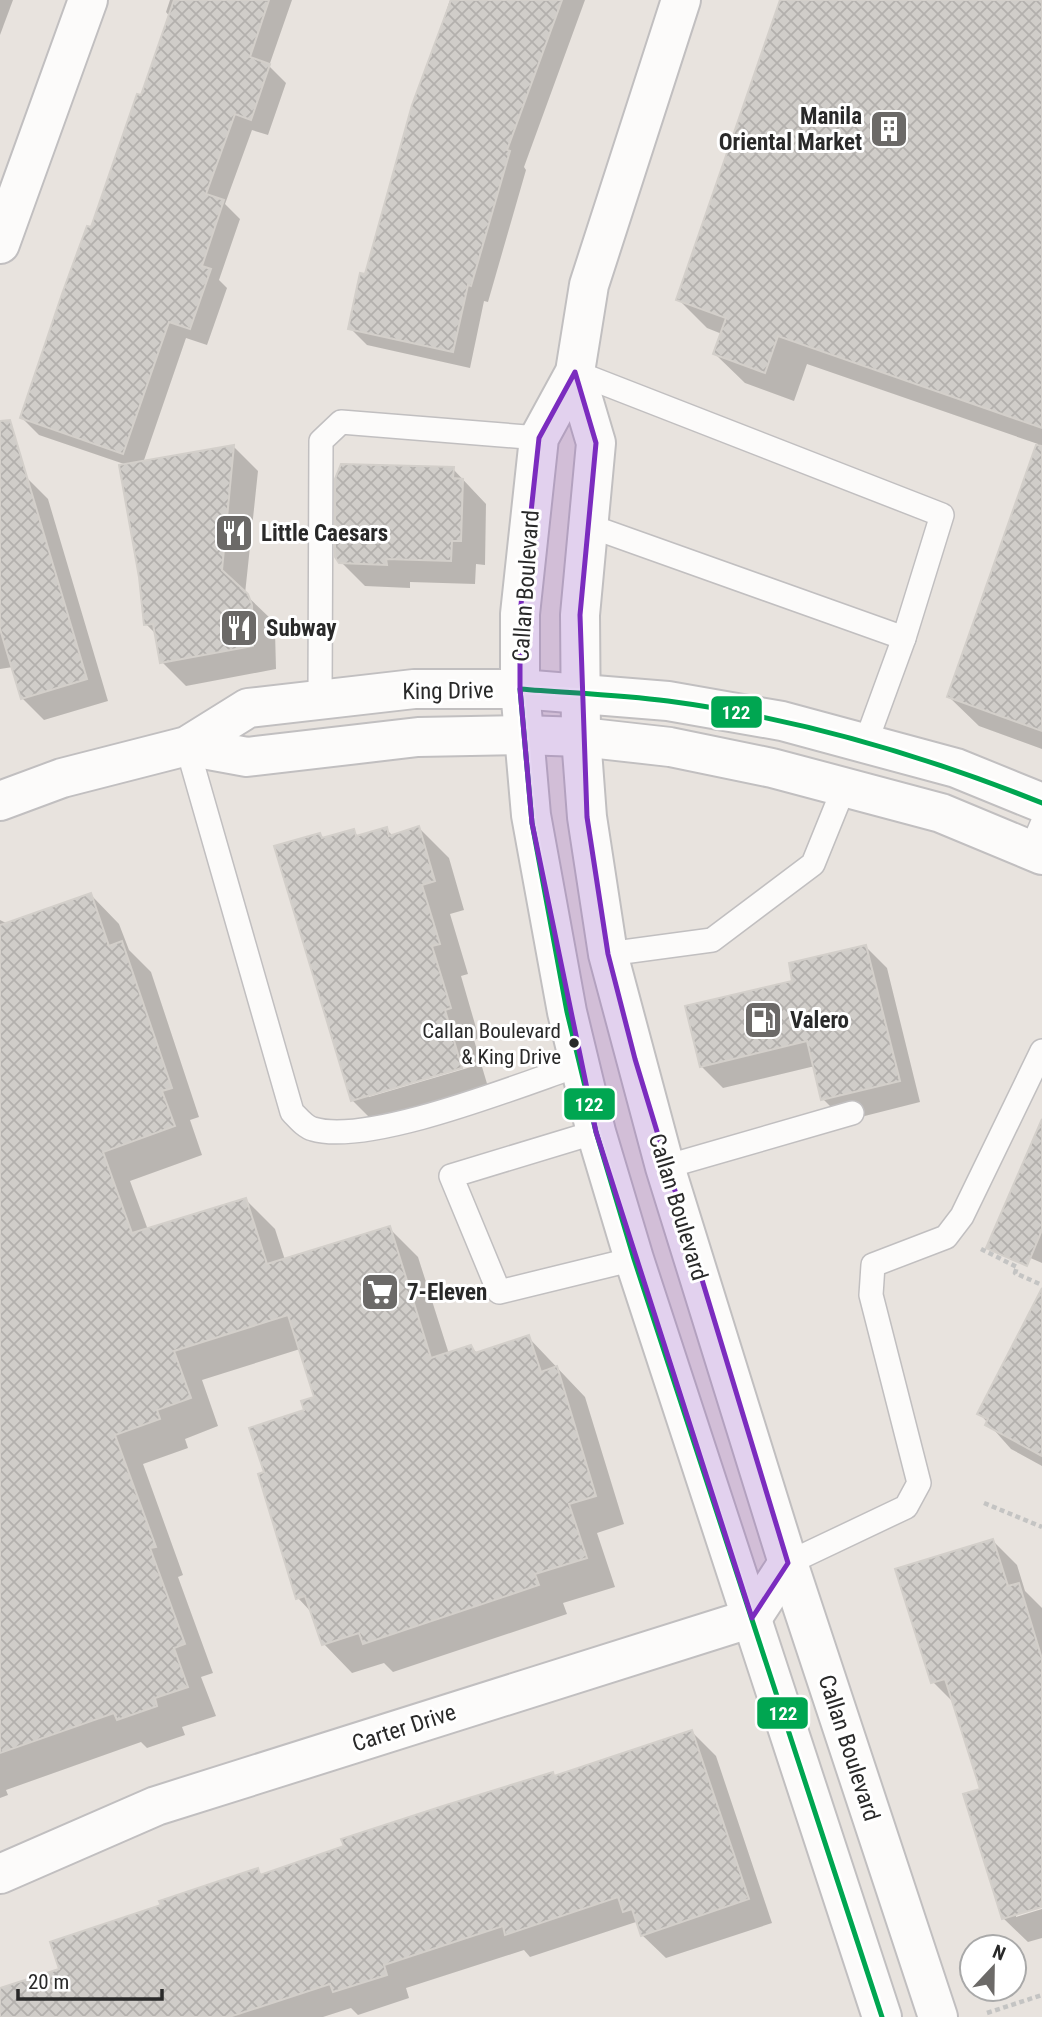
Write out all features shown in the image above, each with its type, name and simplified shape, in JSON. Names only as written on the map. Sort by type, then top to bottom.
[{"type":"street","points":[[0,244],[88,0]]},
{"type":"street","name":"Callan Boulevard","points":[[681,0],[589,285],[575,372],[539,438],[520,614],[523,735],[532,823],[579,1065],[596,1132],[634,1259],[882,2017]]},
{"type":"street","name":"Callan Boulevard","points":[[575,372],[596,443],[580,615],[581,737],[587,817],[608,954],[665,1167],[789,1563],[938,2017]]},
{"type":"street","name":"King Drive","points":[[0,801],[62,778],[187,746],[248,708],[414,690],[520,689],[668,701],[782,721],[866,741],[956,768],[1042,803]]},
{"type":"street","name":"King Drive","points":[[187,746],[247,757],[418,737],[523,735],[581,737],[670,747],[845,785],[1038,843]]},
{"type":"street","points":[[752,1618],[789,1563]]},
{"type":"street","name":"Carter Drive","points":[[0,1874],[156,1807],[752,1618]]},
{"type":"lane","points":[[575,372],[942,515],[904,638],[866,741]]},
{"type":"lane","points":[[320,700],[321,441],[341,422],[539,438]]},
{"type":"lane","points":[[587,525],[904,638]]},
{"type":"lane","points":[[187,746],[292,1112],[311,1129],[350,1133],[390,1126],[579,1065]]},
{"type":"lane","points":[[608,954],[712,940],[813,864],[845,785]]},
{"type":"lane","points":[[789,1563],[906,1507],[919,1483],[871,1295],[873,1265],[946,1237],[962,1216],[1042,1051]]},
{"type":"lane","points":[[665,1167],[852,1113]]},
{"type":"lane","points":[[596,1132],[451,1176],[499,1292],[634,1259]]},
{"type":"path","points":[[953,1228],[986,1254],[1017,1267],[1015,1273],[1042,1285]]},
{"type":"path","points":[[985,1503],[1042,1527]]},
{"type":"path","points":[[987,2013],[1042,1995]]},
{"type":"highlighted area","points":[[575,372],[596,443],[580,615],[587,817],[608,954],[635,1059],[788,1563],[752,1618],[596,1132],[532,823],[520,689],[520,614],[539,438]]},
{"type":"building","points":[[174,0],[269,0],[250,57],[270,64],[251,120],[235,114],[206,194],[224,200],[202,266],[211,269],[190,329],[169,322],[123,454],[20,418],[87,226],[91,227],[137,94],[141,95]]},
{"type":"building","points":[[451,0],[562,0],[507,150],[510,151],[471,286],[468,285],[453,352],[348,329],[360,273],[365,274],[412,105]]},
{"type":"building","name":"Manila Oriental Market","points":[[780,0],[1042,0],[1042,428],[778,336],[765,373],[713,354],[726,318],[676,300]]},
{"type":"building","points":[[10,420],[87,679],[21,699],[0,629],[0,421]]},
{"type":"building","points":[[234,445],[222,570],[248,594],[252,605],[253,646],[160,663],[153,624],[144,625],[139,577],[119,465]]},
{"type":"building","points":[[1036,445],[1042,446],[1042,731],[947,697]]},
{"type":"building","points":[[341,464],[454,467],[453,478],[463,479],[461,541],[452,541],[451,561],[386,559],[387,565],[339,563],[335,557],[335,479]]},
{"type":"building","points":[[419,826],[435,881],[422,885],[440,944],[432,946],[451,1008],[445,1010],[462,1068],[351,1101],[274,846],[320,833],[322,838],[354,829],[356,836],[387,827],[389,836]]},
{"type":"building","points":[[91,893],[109,946],[122,941],[172,1088],[162,1091],[175,1126],[103,1152],[132,1233],[246,1198],[267,1264],[390,1226],[431,1358],[471,1345],[475,1353],[529,1335],[541,1372],[557,1366],[596,1496],[569,1504],[587,1558],[535,1574],[539,1585],[363,1644],[359,1633],[322,1645],[305,1596],[296,1599],[258,1474],[264,1472],[249,1428],[304,1410],[301,1401],[314,1397],[288,1315],[174,1351],[191,1398],[157,1410],[160,1419],[115,1435],[156,1547],[150,1548],[185,1644],[174,1648],[188,1687],[155,1698],[157,1706],[117,1720],[114,1713],[0,1753],[0,925]]},
{"type":"building","points":[[866,945],[900,1081],[821,1100],[807,1041],[700,1067],[685,1006],[792,981],[789,963]]},
{"type":"building","points":[[1042,1119],[1042,1230],[1027,1266],[986,1248]]},
{"type":"building","points":[[1042,1288],[1042,1456],[985,1425],[988,1419],[977,1414]]},
{"type":"building","points":[[993,1539],[1008,1586],[1019,1583],[1042,1659],[1042,1907],[1002,1919],[963,1794],[980,1789],[945,1679],[931,1683],[895,1569]]},
{"type":"building","points":[[692,1730],[749,1899],[641,1936],[632,1909],[623,1912],[618,1897],[505,1935],[503,1926],[384,1965],[387,1975],[333,1992],[330,1984],[229,2017],[0,2017],[0,1988],[59,1969],[50,1942],[161,1905],[159,1901],[258,1868],[260,1875],[344,1846],[341,1839],[553,1772],[554,1776]]},
{"type":"transit line","name":"122","points":[[882,2017],[634,1259],[596,1132],[567,1012],[532,823],[520,689],[668,701],[764,717],[905,754],[1042,803]]},
{"type":"place","name":"Manila Oriental Market","points":[[889,129]]},
{"type":"place","name":"Little Caesars","points":[[234,533]]},
{"type":"place","name":"Subway","points":[[239,628]]},
{"type":"place","name":"Valero","points":[[763,1020]]},
{"type":"place","name":"Callan Boulevard & King Drive","points":[[574,1043]]},
{"type":"place","name":"7-Eleven","points":[[380,1292]]}]
